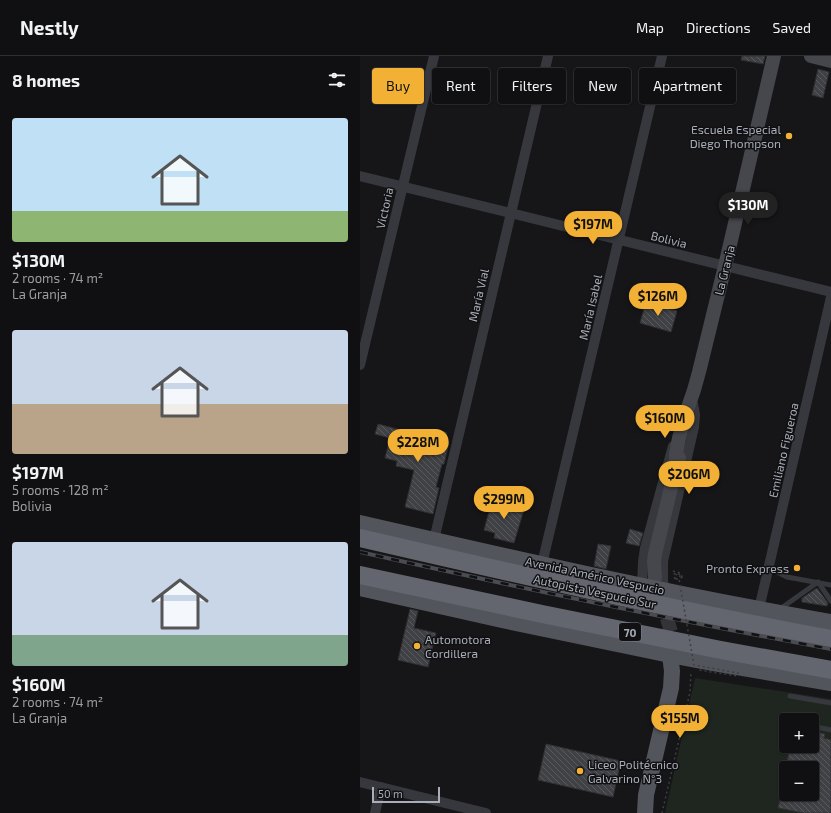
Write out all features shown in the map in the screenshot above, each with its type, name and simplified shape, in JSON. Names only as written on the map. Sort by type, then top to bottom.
[{"type":"highway","name":"Autopista Vespucio Sur","points":[[360,538],[658,605],[831,638]]},
{"type":"highway","name":"70","points":[[360,575],[556,617],[831,670]]},
{"type":"main road","name":"La Granja","points":[[676,467],[678,443],[694,390],[725,266],[774,56]]},
{"type":"main road","points":[[811,56],[831,61]]},
{"type":"main road","name":"La Granja","points":[[654,585],[655,554],[676,467],[692,414],[694,390]]},
{"type":"main road","name":"Avenida Américo Vespucio","points":[[360,523],[542,564],[654,585],[767,611],[831,622]]},
{"type":"main road","points":[[360,588],[674,659],[712,663],[831,683]]},
{"type":"main road","points":[[645,813],[646,795],[671,688],[674,659]]},
{"type":"main road","points":[[650,813],[678,693],[679,674],[674,659]]},
{"type":"street","name":"Victoria","points":[[360,365],[434,56]]},
{"type":"street","name":"María Vial","points":[[434,540],[548,56]]},
{"type":"street","name":"María Isabel","points":[[542,564],[662,56]]},
{"type":"street","name":"Bolivia","points":[[360,176],[831,292]]},
{"type":"street","name":"Emiliano Figueroa","points":[[767,611],[769,568],[831,297]]},
{"type":"street","name":"La Granja","points":[[685,416],[678,429],[645,548],[642,574],[654,585],[663,571],[664,556],[694,427],[695,415],[693,404]]},
{"type":"street","points":[[360,782],[486,813]]},
{"type":"street","points":[[375,813],[381,787]]},
{"type":"lane","points":[[769,568],[787,576],[831,585]]},
{"type":"lane","points":[[818,582],[831,601]]},
{"type":"lane","points":[[767,611],[818,582]]},
{"type":"lane","points":[[790,696],[831,703]]},
{"type":"lane","points":[[819,727],[831,730]]},
{"type":"path","points":[[681,574],[682,576],[680,580],[678,580],[677,580],[674,577],[676,573],[679,573],[681,575],[682,577],[680,579],[678,580],[675,576],[676,574],[680,575],[679,579],[681,587],[694,665],[738,673],[737,676],[700,670]]},
{"type":"path","points":[[662,813],[690,692],[692,671]]},
{"type":"shaded area","points":[[695,678],[831,699],[831,813],[665,813]]},
{"type":"building","points":[[742,56],[765,56],[763,64],[741,60]]},
{"type":"building","points":[[818,69],[829,72],[823,98],[812,95]]},
{"type":"building","points":[[646,302],[677,311],[671,332],[640,323]]},
{"type":"building","points":[[378,424],[434,439],[437,430],[447,433],[444,442],[449,443],[436,487],[439,488],[433,514],[405,507],[414,470],[396,466],[397,461],[385,458],[390,438],[375,434]]},
{"type":"building","points":[[493,497],[525,506],[514,543],[494,538],[495,533],[484,530]]},
{"type":"building","points":[[630,529],[643,533],[639,546],[626,543]]},
{"type":"building","points":[[598,544],[611,546],[606,569],[594,566]]},
{"type":"building","points":[[817,588],[828,603],[827,606],[802,602],[802,598]]},
{"type":"building","name":"Automotora Cordillera","points":[[410,609],[418,611],[414,628],[436,633],[428,667],[398,660]]},
{"type":"building","points":[[819,733],[825,734],[824,738],[831,740],[831,813],[804,813],[778,808],[780,801],[819,801],[819,761],[787,761],[789,753],[819,753]]},
{"type":"building","name":"Liceo Politécnico Galvarino N°3","points":[[546,744],[621,761],[613,797],[538,780]]},
{"type":"tunnel","points":[[661,598],[676,649]]},
{"type":"railway","points":[[360,552],[595,603],[831,649]]},
{"type":"place","name":"Escuela Especial Diego Thompson","points":[[789,136]]},
{"type":"place","name":"Pronto Express","points":[[797,568]]},
{"type":"place","name":"Automotora Cordillera","points":[[417,646]]},
{"type":"place","name":"Liceo Politécnico Galvarino N°3","points":[[580,771]]}]
